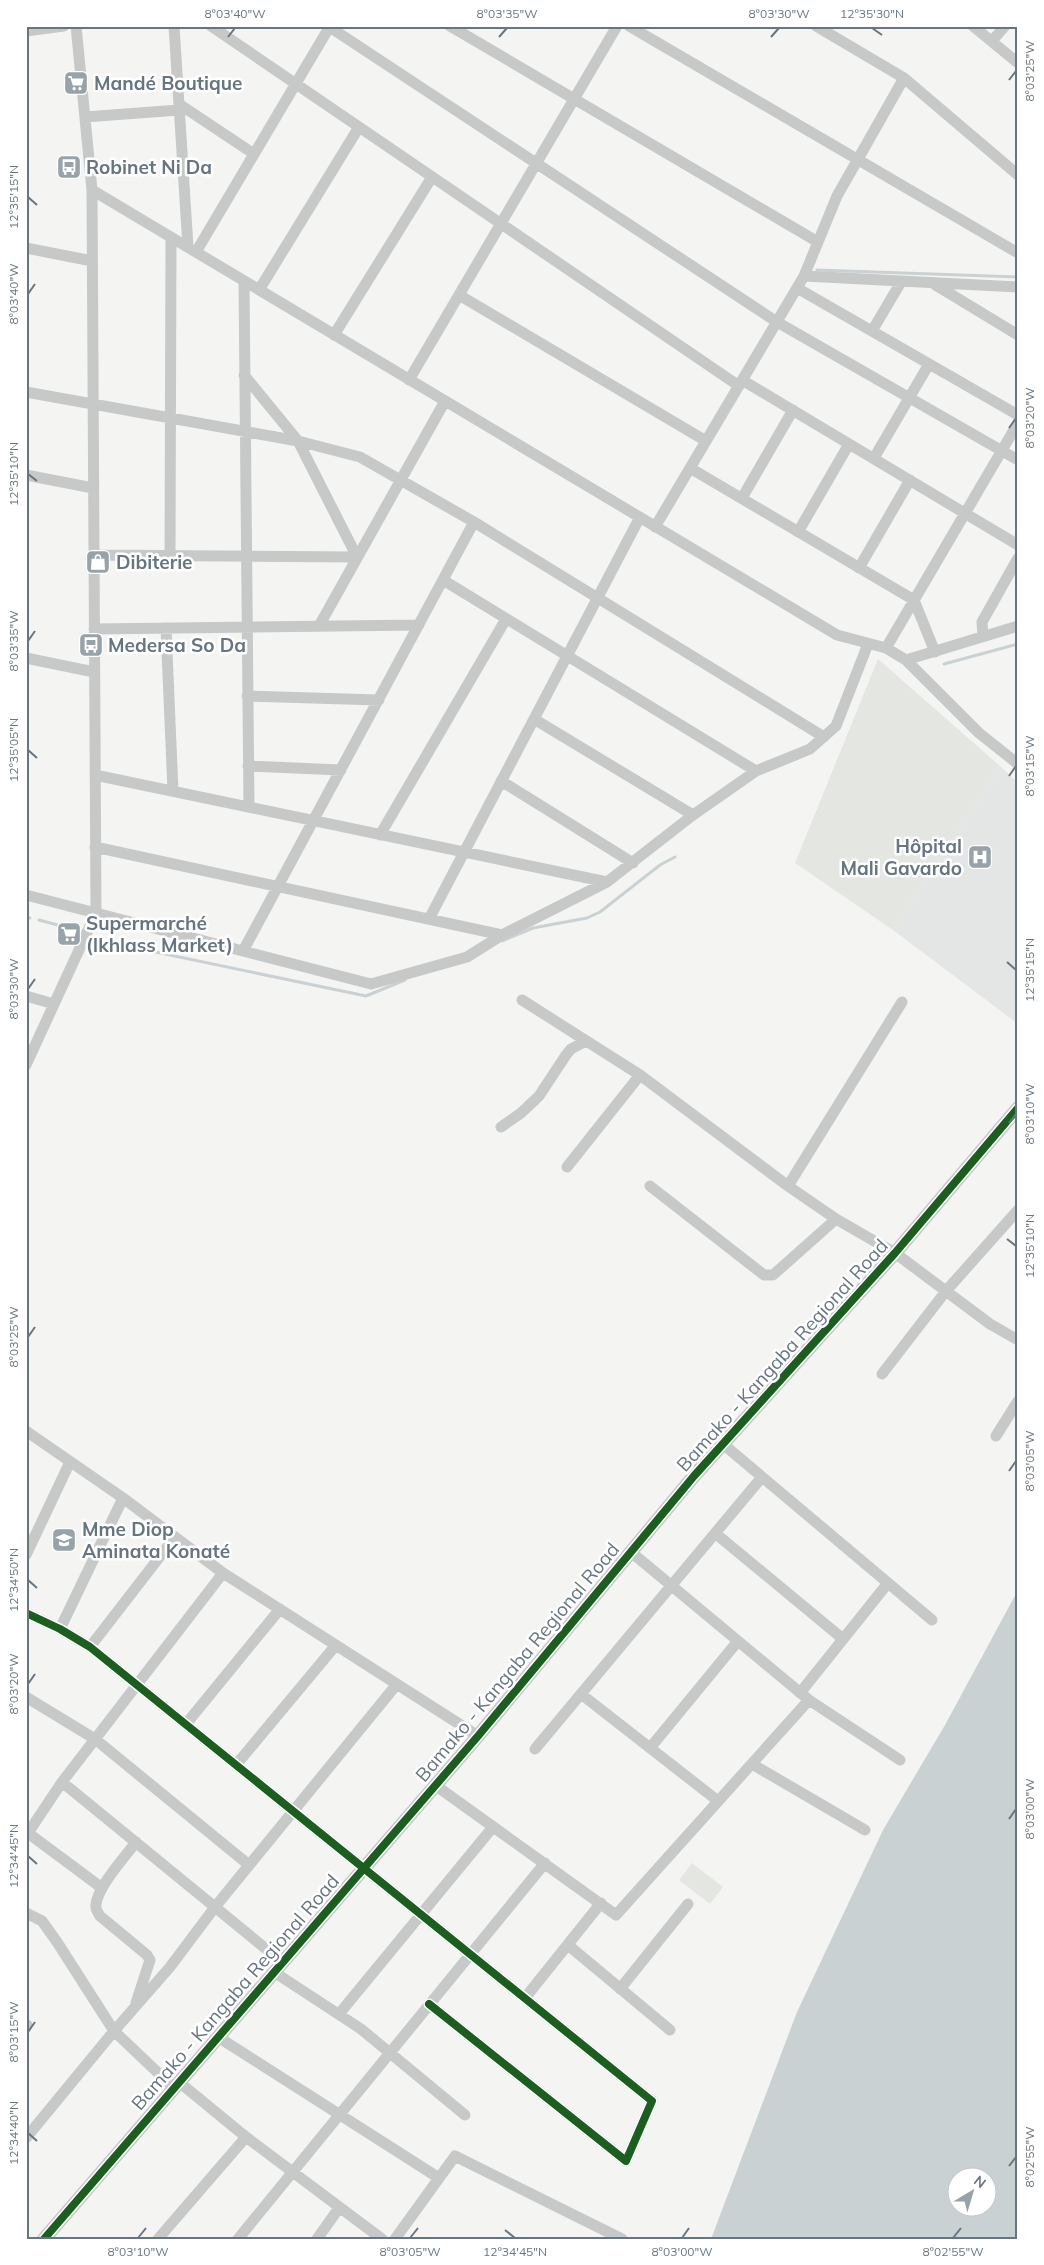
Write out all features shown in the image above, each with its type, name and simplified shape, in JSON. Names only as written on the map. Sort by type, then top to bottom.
[{"type":"street","points":[[26,31],[64,26]]},
{"type":"street","points":[[26,1065],[96,913],[92,190],[76,26]]},
{"type":"street","points":[[174,26],[179,107],[192,250]]},
{"type":"street","points":[[211,26],[501,224],[740,383],[793,410],[1018,545]]},
{"type":"street","points":[[450,26],[818,242]]},
{"type":"street","points":[[409,380],[617,26]]},
{"type":"street","points":[[628,26],[1018,253]]},
{"type":"street","points":[[816,26],[904,78],[1017,173]]},
{"type":"street","points":[[973,26],[1018,63]]},
{"type":"street","points":[[992,42],[1004,26]]},
{"type":"street","points":[[192,250],[254,154],[329,27],[777,322],[1018,460]]},
{"type":"street","points":[[655,527],[804,276],[837,196],[904,78]]},
{"type":"street","points":[[85,117],[179,107],[254,154]]},
{"type":"street","points":[[259,290],[359,128]]},
{"type":"street","points":[[334,335],[432,177]]},
{"type":"street","points":[[92,190],[837,635],[886,648],[906,660],[979,733],[1018,764]]},
{"type":"street","points":[[170,556],[172,418],[171,237]]},
{"type":"street","points":[[26,248],[92,260]]},
{"type":"street","points":[[804,276],[1018,286]]},
{"type":"street","points":[[244,281],[249,807]]},
{"type":"street","points":[[872,331],[901,282]]},
{"type":"street","points":[[932,283],[1018,335]]},
{"type":"street","points":[[797,288],[1018,415]]},
{"type":"street","points":[[459,295],[706,442]]},
{"type":"street","points":[[874,458],[929,364]]},
{"type":"street","points":[[244,375],[298,441],[357,557]]},
{"type":"street","points":[[26,392],[298,441],[360,457],[474,522],[824,737]]},
{"type":"street","points":[[319,626],[445,401]]},
{"type":"street","points":[[742,498],[793,410]]},
{"type":"street","points":[[886,648],[1018,424]]},
{"type":"street","points":[[798,532],[849,444]]},
{"type":"street","points":[[690,468],[914,600],[935,652]]},
{"type":"street","points":[[26,475],[94,488]]},
{"type":"street","points":[[859,568],[910,480]]},
{"type":"street","points":[[429,919],[640,517]]},
{"type":"street","points":[[243,951],[474,522]]},
{"type":"street","points":[[94,555],[357,557]]},
{"type":"street","points":[[983,636],[982,622],[1018,558]]},
{"type":"street","points":[[443,580],[756,771]]},
{"type":"street","points":[[380,835],[506,619]]},
{"type":"street","points":[[94,629],[419,625]]},
{"type":"street","points":[[906,660],[1018,626]]},
{"type":"street","points":[[166,628],[173,792]]},
{"type":"street","points":[[26,895],[371,984],[468,958],[502,935],[607,882],[693,815],[756,771],[810,749],[836,726],[868,644]]},
{"type":"street","points":[[26,658],[94,672]]},
{"type":"street","points":[[248,696],[378,700]]},
{"type":"street","points":[[534,719],[693,815]]},
{"type":"street","points":[[248,766],[341,770]]},
{"type":"street","points":[[95,775],[607,882]]},
{"type":"street","points":[[501,781],[633,863]]},
{"type":"street","points":[[95,847],[502,935]]},
{"type":"street","points":[[26,996],[54,1004]]},
{"type":"street","points":[[522,1000],[640,1075],[788,1186],[836,1219],[895,1253],[990,1324],[1018,1340]]},
{"type":"street","points":[[788,1186],[902,1002]]},
{"type":"street","points":[[501,1127],[531,1104],[566,1055],[586,1041]]},
{"type":"street","points":[[567,1167],[640,1075]]},
{"type":"street","name":"Bamako - Kangaba Regional Road","points":[[44,2239],[478,1736],[723,1444],[895,1253],[1018,1108]]},
{"type":"street","points":[[650,1186],[764,1276],[773,1275],[836,1219]]},
{"type":"street","points":[[882,1374],[946,1291],[1018,1210]]},
{"type":"street","points":[[996,1436],[1018,1401]]},
{"type":"street","points":[[26,1431],[123,1498],[223,1572],[478,1736]]},
{"type":"street","points":[[723,1444],[932,1620]]},
{"type":"street","points":[[26,1554],[70,1462]]},
{"type":"street","points":[[535,1749],[762,1477]]},
{"type":"street","points":[[60,1630],[123,1498]]},
{"type":"street","points":[[715,1533],[843,1639]]},
{"type":"street","points":[[90,1647],[175,1537]]},
{"type":"street","points":[[631,1552],[805,1697],[900,1760]]},
{"type":"street","points":[[102,1888],[27,1834],[62,1782],[223,1572]]},
{"type":"street","points":[[435,1785],[616,1914],[752,1764],[805,1697],[843,1639],[888,1583]]},
{"type":"street","points":[[186,1724],[280,1609]]},
{"type":"street","points":[[26,1614],[90,1647],[652,2101],[626,2160],[430,2004]]},
{"type":"street","points":[[650,1748],[738,1641]]},
{"type":"street","points":[[236,1765],[336,1645]]},
{"type":"street","points":[[26,2138],[114,2031],[170,1967],[215,1907],[397,1684]]},
{"type":"street","points":[[581,1694],[718,1802]]},
{"type":"street","points":[[26,1697],[95,1739],[249,1865]]},
{"type":"street","points":[[752,1764],[865,1830]]},
{"type":"street","points":[[62,1782],[215,1907],[278,1967],[390,2052],[465,2115]]},
{"type":"street","points":[[339,2014],[493,1827]]},
{"type":"street","points":[[135,2007],[150,1960],[147,1955],[96,1910],[96,1903],[102,1888],[136,1842]]},
{"type":"street","points":[[238,2239],[545,1864]]},
{"type":"street","points":[[525,1998],[601,1903]]},
{"type":"street","points":[[620,1989],[688,1904]]},
{"type":"street","points":[[26,1913],[42,1921],[114,2031],[176,2085],[382,2239]]},
{"type":"street","points":[[568,1945],[670,2030]]},
{"type":"street","points":[[218,2037],[440,2178]]},
{"type":"street","points":[[158,2239],[246,2136]]},
{"type":"street","points":[[395,2239],[440,2178],[450,2160],[455,2156],[622,2239]]},
{"type":"street","points":[[317,2239],[339,2208]]},
{"type":"shaded area","points":[[878,659],[1000,766],[893,930],[795,863]]},
{"type":"shaded area","name":"Hôpital Mali Gavardo","points":[[1000,766],[1018,783],[1018,1024],[893,930]]},
{"type":"shaded area","points":[[1018,1590],[1018,2239],[711,2239],[797,2012],[883,1830],[945,1725]]},
{"type":"shaded area","points":[[692,1863],[723,1887],[710,1904],[679,1880]]},
{"type":"waterway","points":[[817,270],[1018,277]]},
{"type":"waterway","points":[[944,664],[1018,644]]},
{"type":"waterway","points":[[502,941],[533,928],[587,918],[600,912],[660,865],[675,857]]},
{"type":"waterway","points":[[26,917],[30,918]]},
{"type":"waterway","points":[[39,920],[80,931]]},
{"type":"waterway","points":[[93,939],[366,996],[405,980]]},
{"type":"cycle path","points":[[44,2239],[478,1736],[694,1476],[895,1253],[1018,1108]]},
{"type":"cycle path","points":[[26,1613],[60,1629],[90,1647],[652,2101],[626,2161],[429,2004]]},
{"type":"place","name":"Mandé Boutique","points":[[76,83]]},
{"type":"place","name":"Robinet Ni Da","points":[[69,167]]},
{"type":"place","name":"Dibiterie","points":[[98,562]]},
{"type":"place","name":"Medersa So Da","points":[[91,645]]},
{"type":"place","name":"Hôpital Mali Gavardo","points":[[980,857]]},
{"type":"place","name":"Supermarché (Ikhlass Market)","points":[[69,934]]},
{"type":"place","name":"Mme Diop Aminata Konaté","points":[[64,1540]]}]
